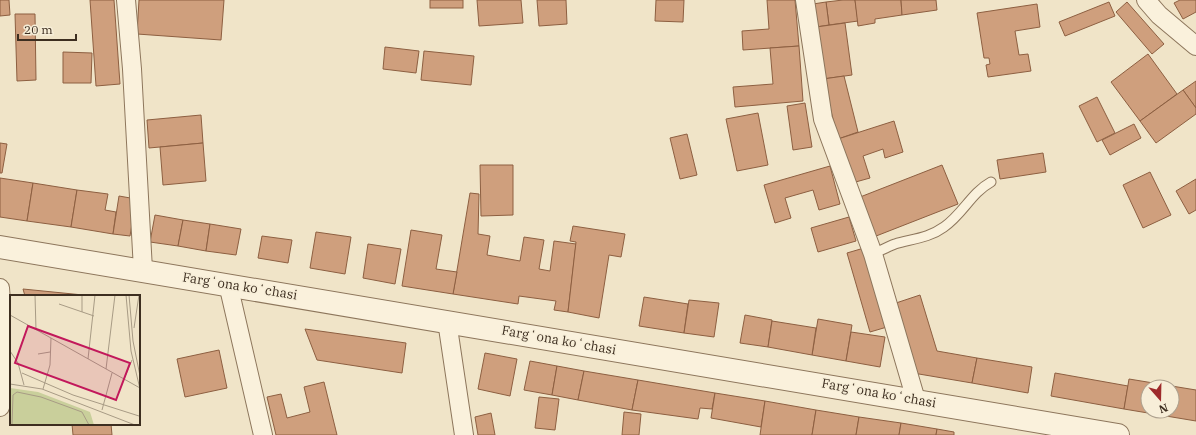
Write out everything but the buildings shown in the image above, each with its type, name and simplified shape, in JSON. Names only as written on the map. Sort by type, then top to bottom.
[{"type":"street","points":[[126,0],[132,69],[143,270]]},
{"type":"street","points":[[805,0],[823,119],[873,254],[916,400]]},
{"type":"street","points":[[1146,0],[1159,15],[1196,46]]},
{"type":"street","name":"Fargʻona koʻchasi","points":[[0,247],[916,400],[1106,434]]},
{"type":"street","points":[[228,284],[263,435]]},
{"type":"street","points":[[0,288],[7,379],[0,407]]},
{"type":"street","points":[[447,321],[464,435]]},
{"type":"lane","points":[[873,254],[895,244],[927,237],[945,227],[961,212],[979,189],[991,182]]}]
